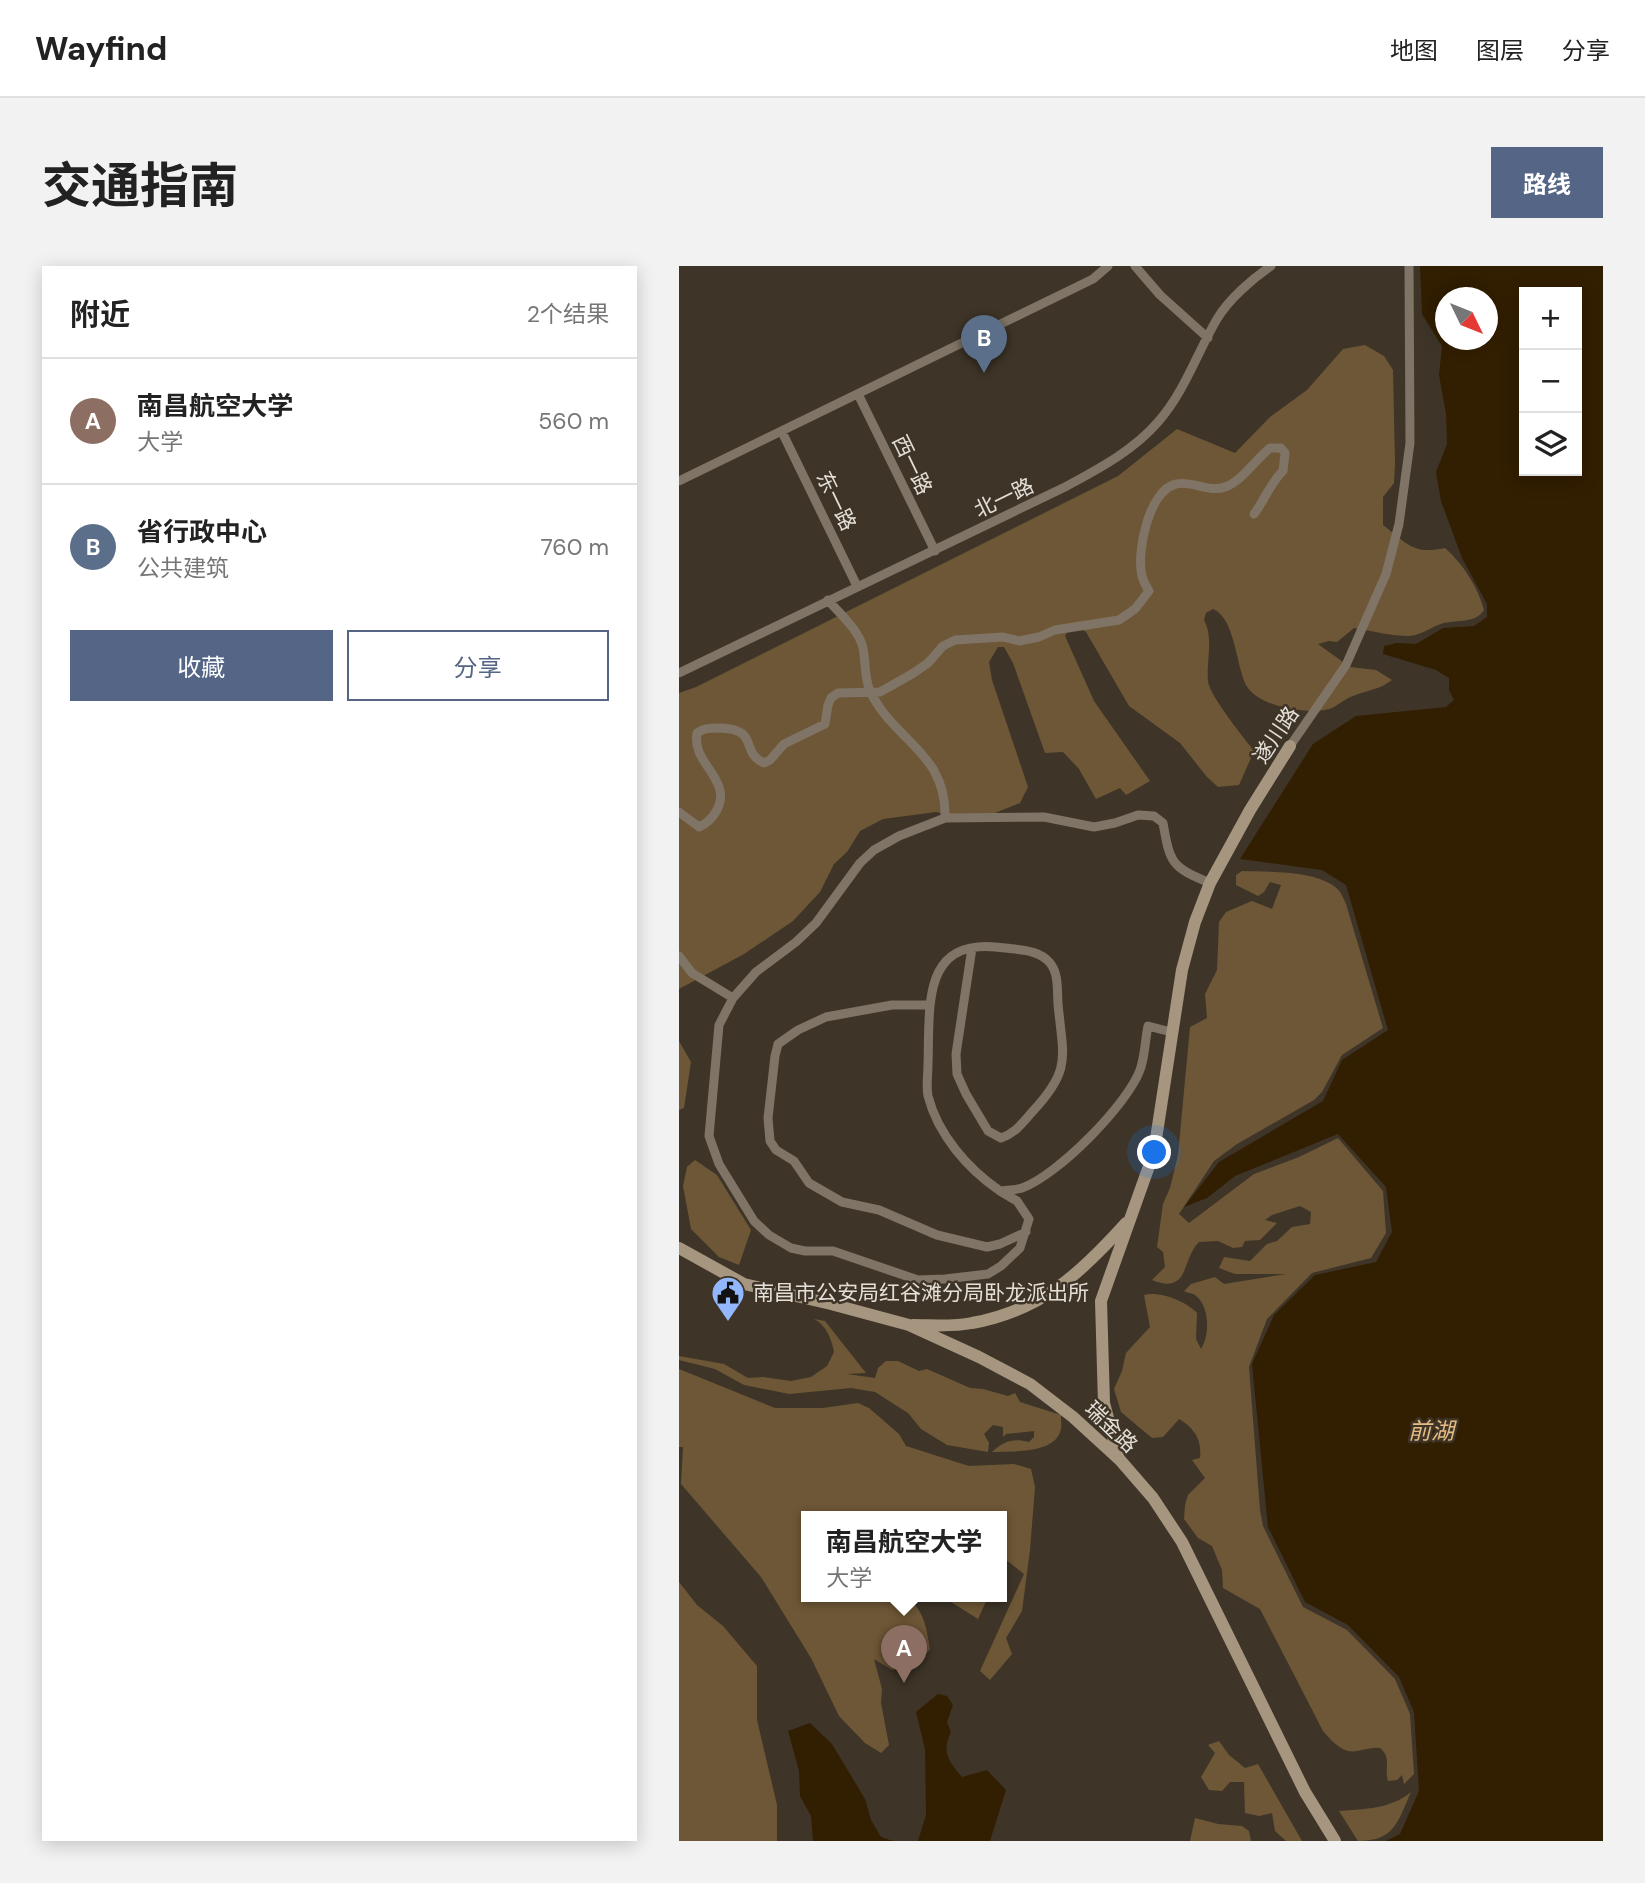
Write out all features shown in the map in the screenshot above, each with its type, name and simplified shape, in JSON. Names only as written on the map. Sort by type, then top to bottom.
[{"type":"street","points":[[679,481],[1093,279],[1108,266]]},
{"type":"street","points":[[1135,266],[1160,295],[1208,338]]},
{"type":"street","name":"北一路","points":[[679,673],[935,551],[1119,458],[1158,422],[1189,376],[1218,317],[1255,277],[1271,266]]},
{"type":"street","name":"遂川路","points":[[1119,1460],[1104,1403],[1101,1301],[1154,1152],[1182,970],[1195,922],[1210,883],[1290,746],[1346,665],[1386,574],[1399,524],[1410,443],[1409,266]]},
{"type":"street","name":"西一路","points":[[858,394],[935,551]]},
{"type":"street","name":"东一路","points":[[782,432],[857,586]]},
{"type":"street","points":[[679,812],[699,827],[707,824],[715,814],[720,800],[720,788],[700,757],[696,740],[697,733],[702,729],[733,728],[741,732],[747,737],[753,755],[764,763],[794,738],[825,724],[828,705],[831,698],[838,693],[870,690],[880,692],[928,663],[943,646],[955,640],[1003,637],[1019,641],[1055,630],[1119,620],[1135,610],[1149,591],[1142,576],[1143,537],[1146,524],[1163,491],[1177,484],[1224,488],[1237,481],[1270,448],[1281,448],[1285,453],[1283,471],[1273,481],[1266,498],[1254,514]]},
{"type":"street","points":[[828,600],[859,637],[870,690],[886,717],[928,759],[937,776],[945,802],[944,818]]},
{"type":"street","points":[[972,948],[956,1054],[957,1074],[988,1131],[1001,1138],[1012,1134],[1051,1091],[1061,1073],[1063,1055],[1056,973],[1049,961],[1035,953],[988,946],[972,948],[954,953],[943,962],[936,976],[930,1005],[927,1093],[936,1117],[960,1156],[977,1176],[1017,1201],[1029,1219],[1020,1248],[988,1274],[918,1280],[833,1251],[791,1248],[769,1235],[754,1222],[719,1164],[709,1136],[719,1025],[733,998],[756,972],[816,923],[860,863],[874,850],[899,836],[944,818],[1044,817],[1094,827],[1138,815],[1154,816],[1163,822],[1168,855],[1177,866],[1210,883]]},
{"type":"street","points":[[679,956],[692,973],[733,998]]},
{"type":"street","points":[[930,1005],[892,1005],[826,1017],[798,1030],[778,1044],[768,1118],[770,1141],[776,1150],[794,1161],[809,1183],[842,1202],[879,1210],[937,1235],[987,1247],[1026,1232]]},
{"type":"street","points":[[1000,1191],[1022,1188],[1060,1164],[1081,1146],[1127,1093],[1140,1069],[1148,1026],[1171,1032]]},
{"type":"street","name":"遂川路","points":[[909,1325],[970,1324],[1023,1309],[1077,1274],[1130,1219]]},
{"type":"street","name":"瑞金路","points":[[679,1248],[744,1283],[909,1325],[979,1356],[1030,1384],[1073,1417],[1119,1460],[1153,1498],[1182,1542],[1305,1792],[1335,1841]]},
{"type":"shaded area","points":[[1365,345],[1384,356],[1393,370],[1394,483],[1383,497],[1383,525],[1418,549],[1445,548],[1452,554],[1474,584],[1484,610],[1481,614],[1473,619],[1439,624],[1420,634],[1409,636],[1354,628],[1337,642],[1318,644],[1350,667],[1376,670],[1392,680],[1378,688],[1350,697],[1329,709],[1309,711],[1272,704],[1252,693],[1246,685],[1226,622],[1213,609],[1206,613],[1204,620],[1209,634],[1210,687],[1254,751],[1239,785],[1218,787],[1180,743],[1129,706],[1086,632],[1078,627],[1069,629],[1065,636],[1094,701],[1150,781],[1126,795],[1120,788],[1096,799],[1079,769],[1063,752],[1045,753],[1013,663],[1004,647],[998,647],[989,662],[992,680],[1028,787],[1020,803],[975,821],[936,812],[883,819],[860,831],[847,852],[834,864],[820,892],[793,921],[744,954],[679,989],[679,693],[696,687],[1118,476],[1177,429],[1235,453],[1270,417],[1307,390],[1343,349]]},
{"type":"shaded area","points":[[1242,871],[1302,874],[1325,881],[1338,890],[1346,904],[1383,1028],[1342,1055],[1322,1092],[1314,1100],[1237,1144],[1214,1161],[1179,1214],[1189,1223],[1254,1174],[1299,1157],[1338,1138],[1383,1191],[1386,1233],[1371,1258],[1312,1273],[1267,1319],[1249,1367],[1263,1526],[1303,1607],[1347,1630],[1395,1679],[1410,1714],[1414,1774],[1404,1784],[1402,1775],[1397,1780],[1388,1781],[1387,1759],[1380,1748],[1347,1751],[1330,1739],[1323,1731],[1260,1609],[1223,1588],[1222,1570],[1212,1546],[1198,1538],[1184,1519],[1188,1495],[1205,1478],[1192,1460],[1200,1458],[1198,1440],[1193,1430],[1179,1419],[1163,1437],[1152,1438],[1121,1412],[1114,1389],[1126,1353],[1150,1327],[1144,1295],[1157,1294],[1172,1298],[1197,1313],[1196,1339],[1201,1349],[1207,1329],[1204,1306],[1195,1295],[1184,1291],[1191,1284],[1215,1277],[1224,1284],[1286,1274],[1235,1274],[1219,1268],[1224,1257],[1250,1261],[1267,1244],[1277,1241],[1292,1227],[1310,1224],[1311,1212],[1300,1206],[1272,1215],[1265,1220],[1277,1223],[1260,1240],[1245,1241],[1242,1247],[1233,1248],[1218,1241],[1199,1242],[1179,1279],[1173,1283],[1152,1280],[1165,1267],[1163,1252],[1157,1247],[1163,1204],[1178,1155],[1190,1027],[1207,1018],[1205,994],[1217,970],[1219,922],[1226,912],[1252,901],[1272,909],[1281,885],[1270,882],[1258,896],[1236,885],[1236,875]]},
{"type":"shaded area","points":[[679,1041],[691,1062],[684,1108],[679,1110]]},
{"type":"shaded area","points":[[695,1160],[717,1175],[751,1230],[739,1265],[719,1257],[691,1229],[683,1186],[687,1167]]},
{"type":"shaded area","points":[[814,1319],[825,1321],[866,1373],[847,1374],[875,1378],[878,1368],[886,1361],[898,1361],[919,1371],[927,1369],[970,1388],[1008,1396],[1015,1393],[1020,1402],[1061,1415],[1060,1432],[1056,1439],[1040,1448],[992,1452],[1009,1441],[1029,1442],[1034,1437],[1034,1431],[1006,1434],[1003,1437],[1003,1427],[993,1425],[984,1434],[989,1443],[988,1452],[947,1445],[921,1429],[908,1413],[875,1392],[851,1388],[789,1394],[744,1385],[715,1369],[679,1360],[679,1356],[724,1364],[748,1378],[791,1381],[811,1377],[827,1366],[834,1352],[828,1333]]},
{"type":"shaded area","points":[[679,1369],[775,1408],[823,1408],[858,1403],[869,1408],[899,1434],[906,1446],[969,1466],[1014,1464],[1031,1469],[1035,1487],[1022,1611],[1006,1638],[1012,1654],[990,1680],[980,1671],[1024,1574],[1007,1561],[1007,1511],[801,1511],[801,1602],[912,1602],[926,1627],[930,1649],[919,1662],[892,1670],[874,1659],[882,1689],[881,1703],[889,1745],[881,1753],[865,1743],[839,1716],[811,1658],[761,1577],[681,1484],[683,1447],[679,1447]]},
{"type":"shaded area","points":[[679,1582],[697,1605],[723,1626],[757,1666],[757,1720],[777,1805],[777,1841],[679,1841]]},
{"type":"shaded area","points":[[951,1602],[986,1602],[978,1619]]},
{"type":"shaded area","points":[[1219,1741],[1229,1755],[1245,1768],[1258,1764],[1302,1841],[1286,1841],[1275,1831],[1272,1813],[1259,1816],[1245,1813],[1244,1782],[1230,1782],[1222,1791],[1209,1790],[1201,1777],[1215,1753],[1208,1745]]},
{"type":"shaded area","points":[[1411,1792],[1398,1820],[1388,1833],[1370,1840],[1358,1841],[1339,1811],[1386,1805]]},
{"type":"shaded area","points":[[1195,1818],[1242,1826],[1249,1831],[1251,1841],[1190,1841]]},
{"type":"water","name":"前湖","points":[[1420,266],[1603,266],[1603,1841],[1386,1841],[1400,1834],[1419,1791],[1414,1712],[1399,1677],[1348,1625],[1305,1602],[1268,1527],[1252,1364],[1274,1315],[1315,1275],[1376,1262],[1392,1232],[1386,1187],[1338,1134],[1235,1176],[1207,1198],[1184,1207],[1219,1162],[1323,1101],[1342,1060],[1388,1030],[1346,885],[1322,870],[1240,859],[1313,744],[1356,716],[1446,707],[1454,700],[1449,690],[1449,678],[1436,670],[1383,654],[1384,646],[1397,643],[1416,644],[1443,628],[1474,626],[1487,617],[1487,604],[1462,558],[1441,501],[1436,472],[1447,444],[1446,414],[1439,375],[1442,350],[1498,350],[1498,287],[1435,287],[1435,335],[1422,314]]},
{"type":"water","points":[[938,1694],[947,1696],[953,1705],[947,1722],[951,1732],[947,1751],[953,1766],[962,1777],[987,1770],[1006,1790],[990,1841],[918,1841],[926,1815],[925,1749],[916,1712]]},
{"type":"water","points":[[810,1723],[832,1744],[865,1799],[871,1820],[881,1837],[893,1841],[813,1841],[811,1816],[800,1796],[799,1771],[788,1731]]},
{"type":"place","name":"省行政中心","points":[[984,373]]},
{"type":"place","name":"南昌市公安局红谷滩分局卧龙派出所","points":[[728,1323]]},
{"type":"place","name":"南昌航空大学","points":[[904,1683]]}]
